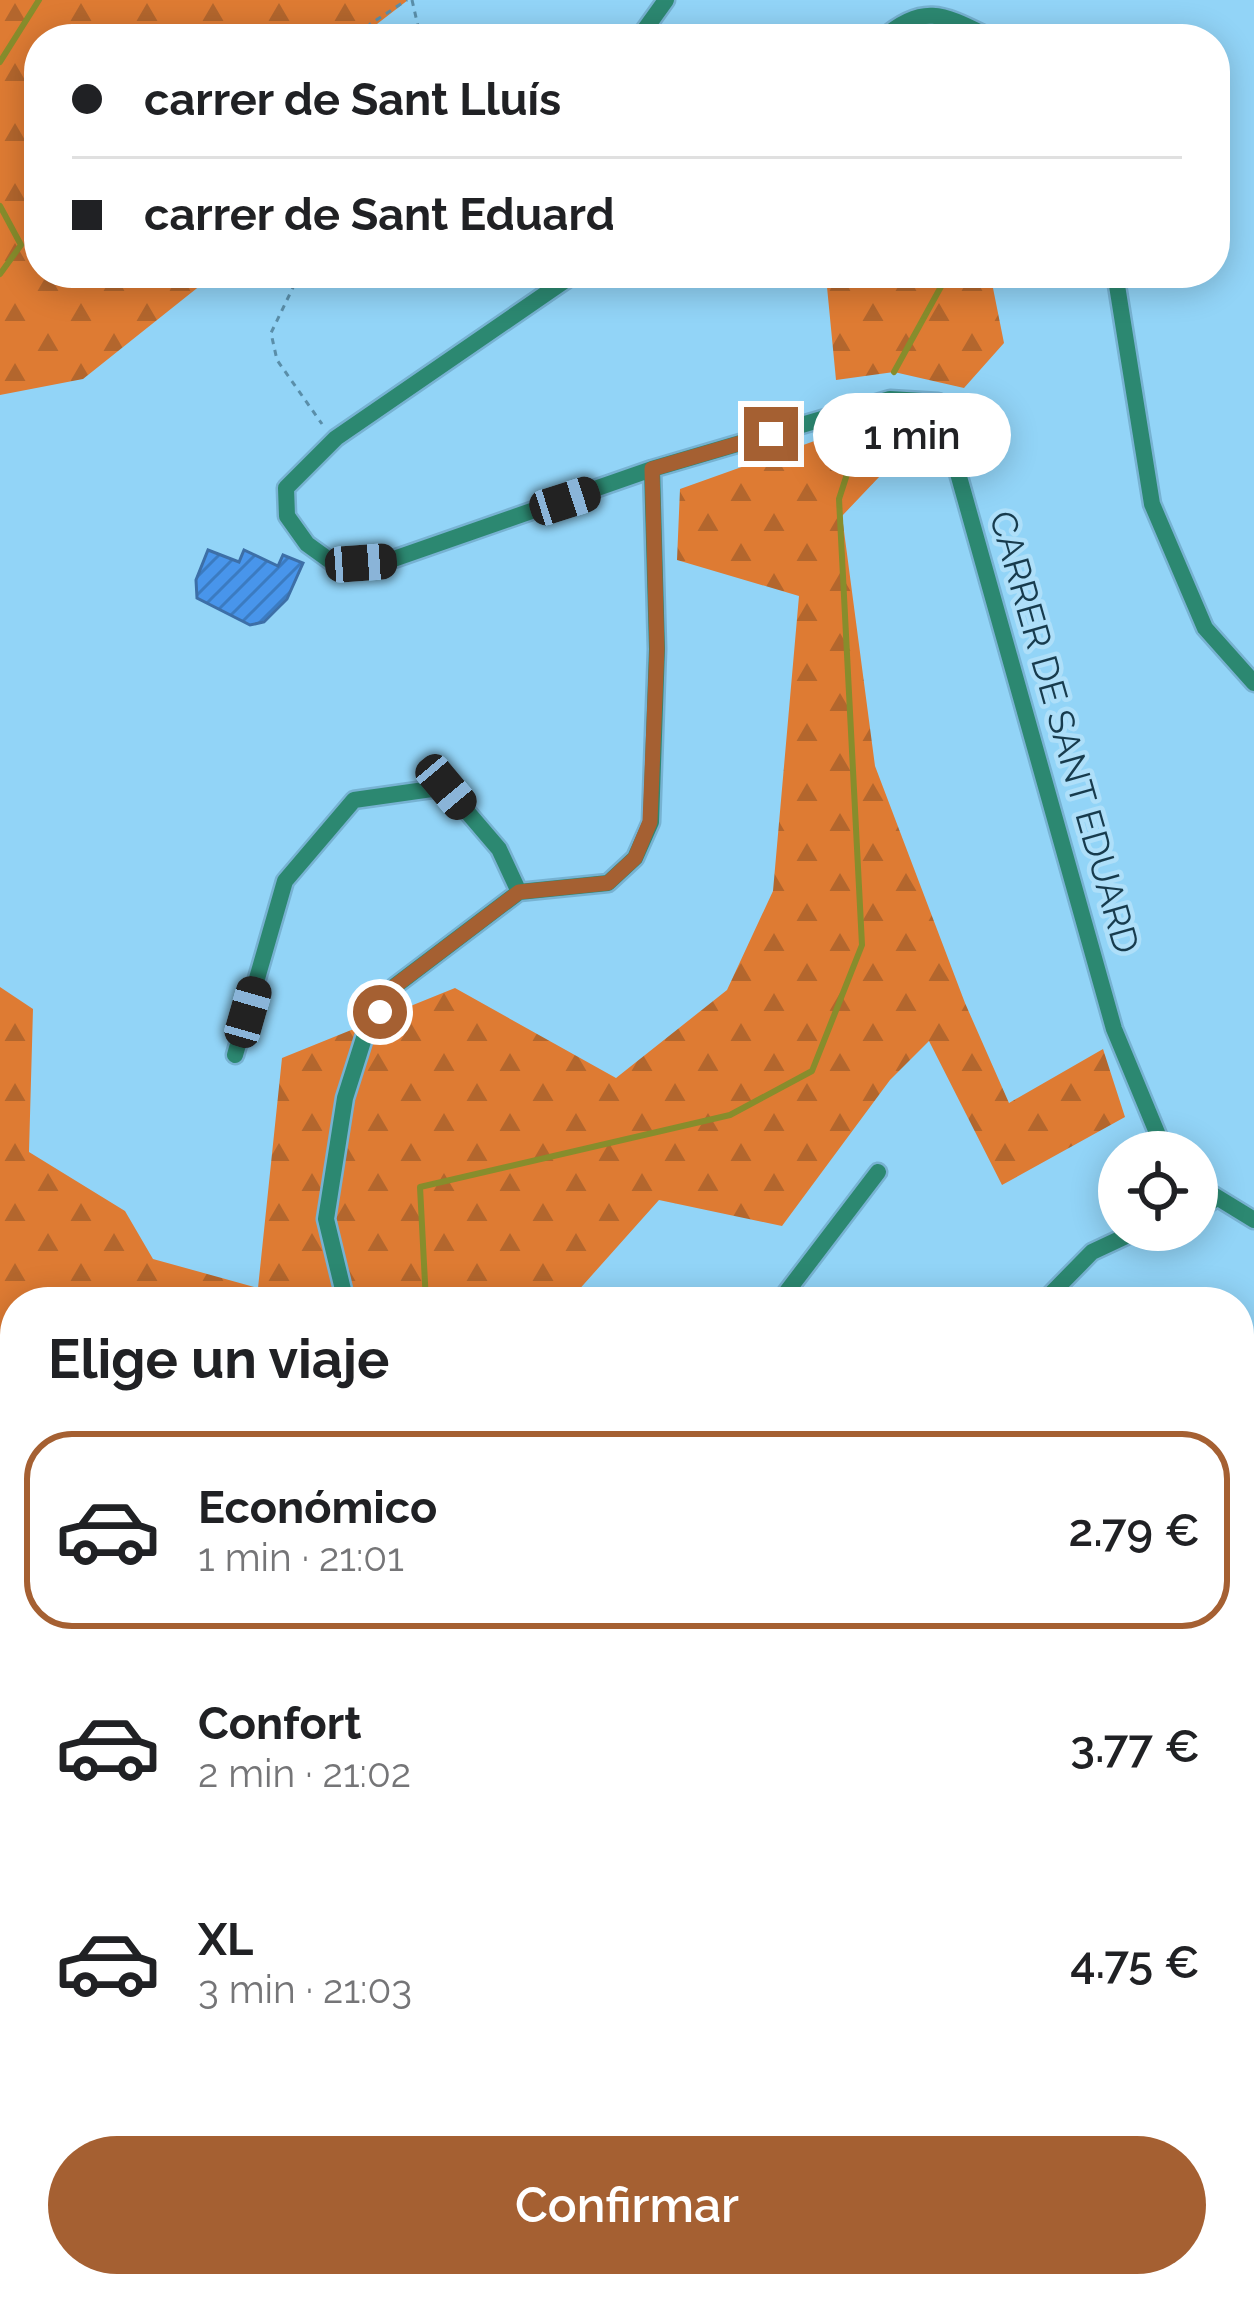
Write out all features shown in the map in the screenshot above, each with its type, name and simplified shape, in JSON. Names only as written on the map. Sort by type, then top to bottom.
[{"type":"street","points":[[898,24],[935,13],[960,24]]},
{"type":"street","name":"CARRER DE SANT EDUARD","points":[[553,288],[337,438],[286,488],[287,516],[307,544],[336,565],[385,562],[652,469],[890,399],[938,402],[1114,1029],[1156,1131]]},
{"type":"street","points":[[1117,288],[1152,504],[1204,628],[1254,683]]},
{"type":"street","points":[[342,1287],[326,1219],[345,1098],[364,1038],[395,986],[519,892],[608,883],[635,858],[650,822],[657,649],[652,469]]},
{"type":"street","points":[[235,1055],[285,881],[354,800],[446,787],[499,849],[519,892]]},
{"type":"street","points":[[790,1287],[878,1172]]},
{"type":"street","points":[[1238,1209],[1254,1193]]},
{"type":"street","points":[[1218,1199],[1254,1220]]},
{"type":"street","points":[[1057,1287],[1098,1249]]},
{"type":"path","points":[[370,24],[409,0]]},
{"type":"path","points":[[293,288],[272,333],[277,359],[337,438]]},
{"type":"green space","points":[[0,0],[408,0],[377,24],[24,24],[24,288],[197,288],[83,379],[0,395]]},
{"type":"green space","points":[[827,288],[993,288],[1004,343],[964,388],[894,372],[836,380]]},
{"type":"green space","points":[[876,419],[880,476],[842,516],[875,766],[965,1003],[1009,1103],[1103,1049],[1125,1117],[1002,1185],[929,1041],[890,1080],[782,1226],[659,1200],[581,1287],[258,1287],[282,1058],[455,988],[616,1078],[727,990],[773,891],[799,596],[677,560],[680,489]]},
{"type":"green space","points":[[0,987],[33,1009],[29,1152],[125,1211],[153,1259],[254,1287],[0,1287]]},
{"type":"building","points":[[208,550],[239,562],[244,550],[278,566],[283,555],[303,563],[287,599],[264,622],[250,625],[197,598],[196,580]]},
{"type":"waterway","points":[[0,62],[39,0]]},
{"type":"waterway","points":[[0,206],[21,245],[0,274]]},
{"type":"waterway","points":[[894,372],[940,288]]},
{"type":"waterway","points":[[425,1287],[420,1187],[730,1115],[812,1071],[862,945],[839,499],[849,468],[876,419]]},
{"type":"route","points":[[380,1012],[395,986],[495,915],[519,892],[608,883],[635,858],[650,822],[657,649],[652,469],[771,434]]}]
